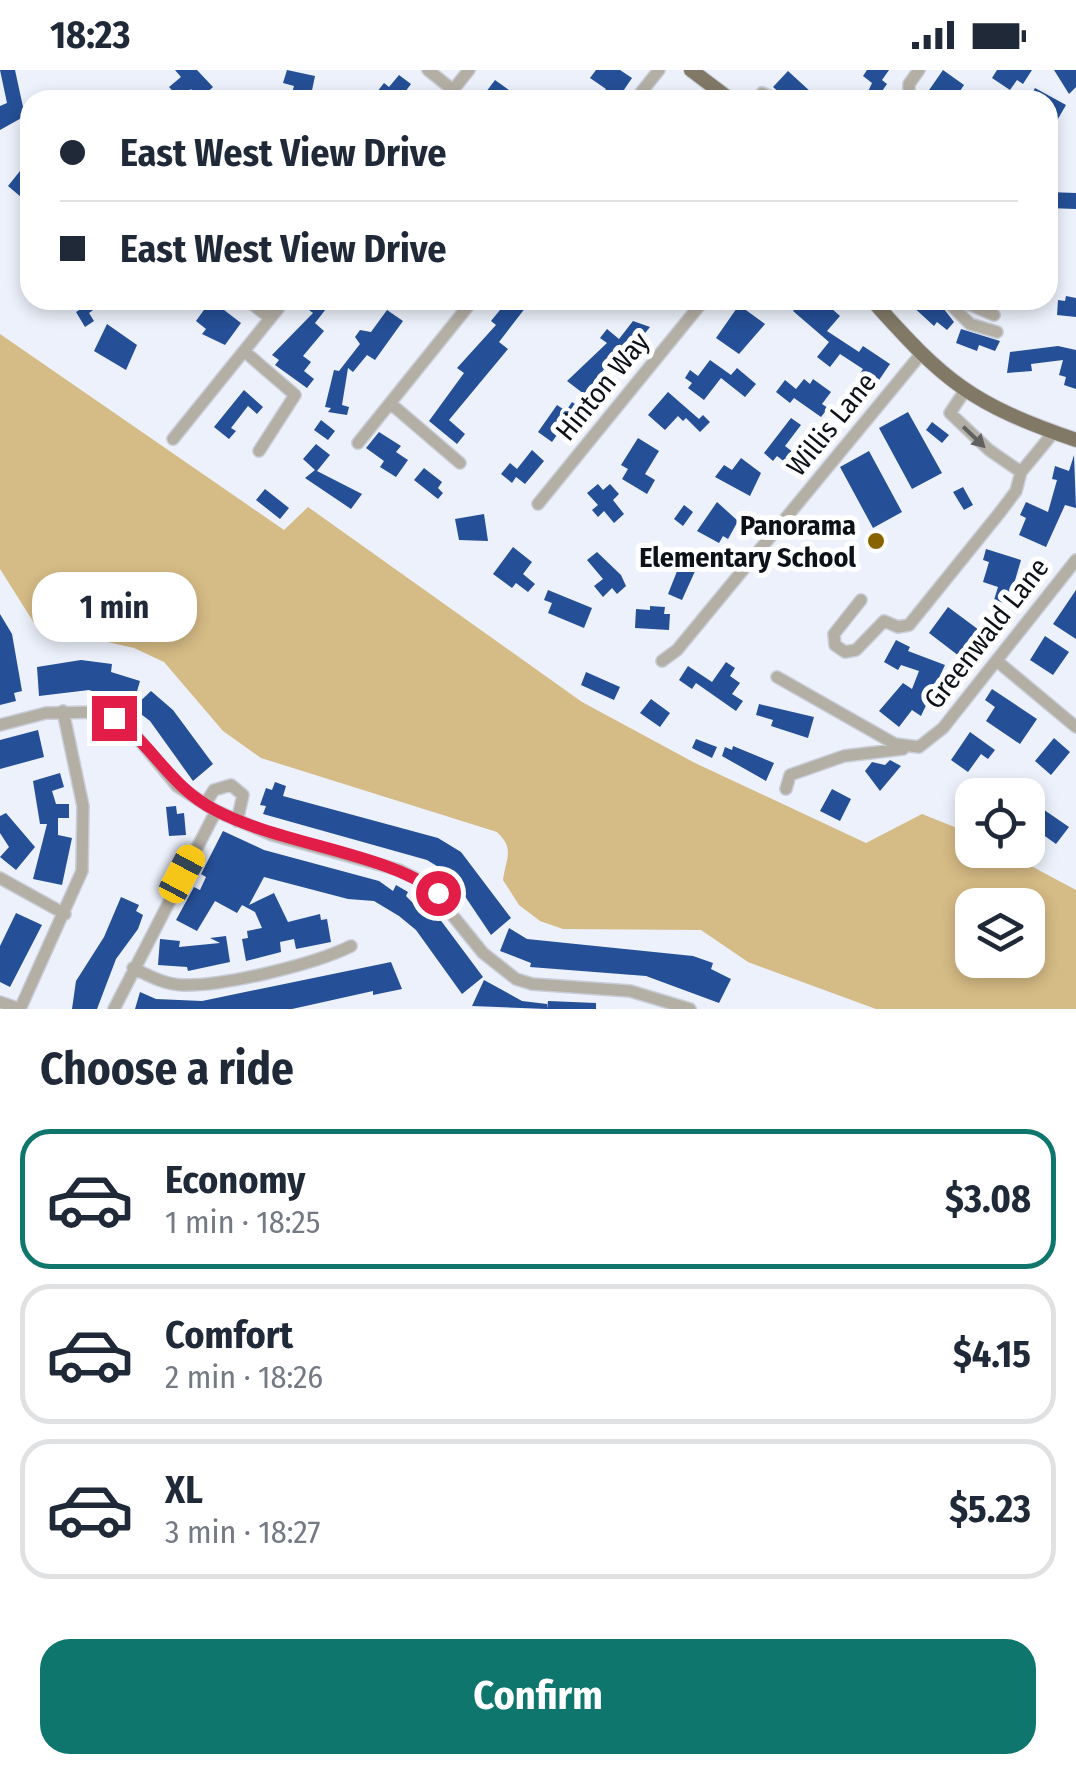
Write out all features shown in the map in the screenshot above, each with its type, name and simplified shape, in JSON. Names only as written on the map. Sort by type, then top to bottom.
[{"type":"main road","points":[[692,70],[718,90]]},
{"type":"main road","points":[[881,310],[920,354],[964,392],[1003,414],[1076,440]]},
{"type":"street","points":[[428,70],[445,90]]},
{"type":"street","points":[[453,90],[469,70]]},
{"type":"street","points":[[643,90],[659,70]]},
{"type":"street","points":[[260,310],[270,318]]},
{"type":"street","points":[[173,439],[277,310]]},
{"type":"street","points":[[358,443],[465,310]]},
{"type":"street","name":"Hinton Way","points":[[538,504],[696,310]]},
{"type":"street","points":[[956,310],[970,324],[997,332]]},
{"type":"street","points":[[982,310],[994,315]]},
{"type":"street","points":[[244,352],[294,394],[259,451]]},
{"type":"street","name":"Willis Lane","points":[[662,662],[677,650],[920,354]]},
{"type":"street","points":[[964,392],[950,413],[1013,471],[1022,472]]},
{"type":"street","points":[[390,404],[460,464]]},
{"type":"street","points":[[861,600],[834,634],[835,645],[844,652],[856,650],[884,621],[898,628],[909,625],[1002,511],[1016,491],[1022,472],[1054,432]]},
{"type":"street","name":"Greenwald Lane","points":[[907,748],[933,738],[1074,568]]},
{"type":"street","points":[[997,662],[1076,727]]},
{"type":"street","points":[[777,677],[907,748]]},
{"type":"street","points":[[0,725],[62,710],[89,710],[114,718],[136,736],[178,786],[210,808],[415,877],[438,893],[490,960],[516,979],[548,986],[630,991],[690,1009]]},
{"type":"street","points":[[0,1002],[20,1009],[82,871],[86,827],[62,710]]},
{"type":"street","points":[[786,789],[790,775],[844,756],[907,748]]},
{"type":"street","points":[[114,1009],[210,808],[214,790],[231,786],[243,796],[237,820]]},
{"type":"street","points":[[0,878],[65,914]]},
{"type":"street","points":[[133,968],[163,982],[203,984],[326,958],[351,946]]},
{"type":"shaded area","points":[[0,334],[284,530],[308,507],[582,702],[695,763],[866,843],[922,814],[955,827],[955,868],[1035,868],[1076,890],[1076,1009],[876,1009],[748,962],[701,930],[563,929],[540,921],[519,905],[503,880],[508,849],[497,832],[261,758],[223,731],[164,662],[134,648],[36,626],[0,569]]},
{"type":"building","points":[[0,70],[15,70],[20,119],[0,130],[0,106],[7,103]]},
{"type":"building","points":[[175,70],[197,70],[213,87],[172,90],[169,87],[181,77]]},
{"type":"building","points":[[287,70],[315,76],[312,90],[293,90],[294,86],[283,83]]},
{"type":"building","points":[[596,70],[620,70],[632,78],[624,90],[605,90],[590,78]]},
{"type":"building","points":[[867,70],[889,70],[882,80],[887,84],[883,90],[869,90],[872,83],[863,76]]},
{"type":"building","points":[[943,70],[964,85],[961,90],[929,90]]},
{"type":"building","points":[[997,70],[1032,70],[1023,84],[1017,80],[1010,90],[992,78]]},
{"type":"building","points":[[1054,70],[1076,70],[1076,87],[1069,94]]},
{"type":"building","points":[[788,71],[809,90],[776,90],[773,87]]},
{"type":"building","points":[[399,75],[411,84],[406,90],[378,90],[384,83],[389,87]]},
{"type":"building","points":[[495,80],[509,90],[488,90]]},
{"type":"building","points":[[1058,101],[1066,105],[1058,119]]},
{"type":"building","points":[[20,171],[20,196],[8,186]]},
{"type":"building","points":[[1058,192],[1076,193],[1076,209],[1058,208]]},
{"type":"building","points":[[1066,296],[1076,298],[1076,317],[1057,315],[1058,300],[1065,301]]},
{"type":"building","points":[[93,310],[89,313],[94,321],[85,327],[76,312]]},
{"type":"building","points":[[204,310],[224,310],[241,323],[225,345],[202,334],[206,329],[196,321]]},
{"type":"building","points":[[309,310],[325,310],[315,323],[324,331],[303,356],[311,362],[304,371],[314,379],[307,388],[275,365],[279,360],[272,355],[313,313]]},
{"type":"building","points":[[387,310],[403,321],[375,360],[367,355],[353,372],[348,368],[342,405],[349,407],[347,415],[328,412],[331,408],[325,407],[334,370],[339,371],[360,344],[355,337],[360,330],[371,332]]},
{"type":"building","points":[[500,310],[524,310],[499,342],[508,349],[449,420],[465,434],[457,444],[429,421],[464,373],[457,368],[496,325],[491,321]]},
{"type":"building","points":[[736,310],[746,310],[765,324],[739,354],[716,338]]},
{"type":"building","points":[[833,310],[840,316],[827,331],[859,352],[863,346],[890,364],[875,386],[859,375],[863,369],[840,354],[830,367],[817,357],[829,342],[793,311]]},
{"type":"building","points":[[916,310],[945,310],[954,322],[947,330],[937,322],[934,326]]},
{"type":"building","points":[[633,321],[650,327],[625,358],[618,352],[584,394],[567,381],[607,343],[600,338],[607,329],[619,339]]},
{"type":"building","points":[[107,324],[137,345],[126,370],[94,351]]},
{"type":"building","points":[[961,329],[1000,341],[995,351],[979,345],[977,351],[956,343]]},
{"type":"building","points":[[1058,346],[1076,350],[1076,389],[1064,385],[1066,377],[1059,375],[1063,360],[1031,364],[1032,371],[1007,373],[1010,352]]},
{"type":"building","points":[[710,360],[731,375],[737,368],[756,384],[745,397],[721,378],[704,400],[688,388],[692,383],[685,378],[690,370],[698,376]]},
{"type":"building","points":[[804,379],[810,384],[813,379],[831,392],[822,404],[828,408],[821,417],[794,398],[790,403],[776,392],[785,380],[796,389]]},
{"type":"building","points":[[244,390],[263,407],[257,414],[248,406],[231,428],[236,431],[229,439],[214,427]]},
{"type":"building","points":[[668,392],[699,419],[703,415],[710,422],[700,432],[686,418],[683,421],[678,416],[665,430],[648,415]]},
{"type":"building","points":[[572,402],[584,410],[575,422],[569,418],[552,442],[538,432],[557,405],[566,411]]},
{"type":"building","points":[[908,412],[942,473],[912,489],[879,428]]},
{"type":"building","points":[[791,418],[801,425],[785,446],[794,453],[786,463],[777,456],[773,461],[764,453]]},
{"type":"building","points":[[321,420],[335,431],[328,440],[314,430]]},
{"type":"building","points":[[932,422],[949,435],[942,443],[926,430]]},
{"type":"building","points":[[379,432],[401,446],[396,452],[408,460],[396,477],[380,467],[384,461],[366,448]]},
{"type":"building","points":[[638,438],[659,451],[645,474],[655,480],[647,494],[622,479],[628,469],[621,465]]},
{"type":"building","points":[[316,444],[330,455],[317,471],[362,494],[351,509],[305,478],[315,470],[303,459]]},
{"type":"building","points":[[532,450],[544,461],[525,484],[516,477],[512,483],[501,474],[510,463],[517,469]]},
{"type":"building","points":[[869,451],[902,512],[873,528],[840,467]]},
{"type":"building","points":[[1074,455],[1076,508],[1065,505],[1046,547],[1019,535],[1026,518],[1020,515],[1026,502],[1048,512],[1057,480],[1052,479],[1055,466],[1069,471]]},
{"type":"building","points":[[741,458],[761,473],[750,496],[715,477],[724,465],[732,470]]},
{"type":"building","points":[[424,468],[442,482],[438,488],[443,493],[438,499],[414,480]]},
{"type":"building","points":[[598,484],[603,490],[610,484],[619,494],[613,500],[624,514],[614,523],[604,511],[598,517],[592,510],[598,505],[587,493]]},
{"type":"building","points":[[963,487],[973,505],[964,510],[953,492]]},
{"type":"building","points":[[265,489],[289,508],[280,519],[256,500]]},
{"type":"building","points":[[717,502],[738,521],[728,539],[723,536],[719,543],[697,531]]},
{"type":"building","points":[[684,505],[693,512],[683,526],[674,519]]},
{"type":"building","points":[[484,514],[488,541],[459,540],[455,519]]},
{"type":"building","points":[[513,547],[532,562],[523,574],[535,584],[528,592],[516,583],[512,588],[493,574]]},
{"type":"building","points":[[986,549],[1021,560],[1008,604],[994,600],[998,587],[983,582],[989,562],[983,560]]},
{"type":"building","points":[[685,551],[701,558],[682,600],[668,594]]},
{"type":"building","points":[[597,552],[621,575],[626,586],[617,594],[612,588],[603,597],[594,586],[603,579],[587,560]]},
{"type":"building","points":[[548,590],[592,608],[584,628],[548,613],[552,603],[544,600]]},
{"type":"building","points":[[1076,590],[1076,639],[1053,624]]},
{"type":"building","points":[[650,606],[665,607],[664,614],[670,614],[669,630],[635,628],[636,609],[650,610]]},
{"type":"building","points":[[948,607],[979,630],[959,656],[929,633]]},
{"type":"building","points":[[0,614],[12,634],[22,691],[14,693],[16,701],[0,705]]},
{"type":"building","points":[[1045,636],[1069,652],[1053,675],[1030,660]]},
{"type":"building","points":[[896,640],[910,647],[908,651],[945,665],[921,716],[912,710],[899,727],[879,711],[903,683],[912,689],[919,671],[901,665],[898,670],[884,662]]},
{"type":"building","points":[[81,660],[112,664],[111,672],[140,681],[133,705],[89,690],[39,696],[37,667]]},
{"type":"building","points":[[726,662],[735,668],[730,676],[740,683],[732,694],[743,701],[736,711],[696,683],[692,689],[679,680],[688,666],[712,682]]},
{"type":"building","points":[[586,672],[620,687],[614,700],[581,685]]},
{"type":"building","points":[[992,689],[1037,719],[1020,744],[986,721],[995,707],[985,700]]},
{"type":"building","points":[[151,691],[173,710],[213,764],[193,781],[150,721],[133,708]]},
{"type":"building","points":[[651,699],[670,713],[660,727],[640,713]]},
{"type":"building","points":[[759,704],[814,717],[808,738],[771,726],[773,720],[756,715]]},
{"type":"building","points":[[38,730],[44,757],[0,769],[0,740]]},
{"type":"building","points":[[970,732],[995,750],[988,759],[981,754],[968,772],[951,760]]},
{"type":"building","points":[[1054,738],[1070,752],[1051,775],[1035,761]]},
{"type":"building","points":[[696,739],[717,747],[712,758],[692,748]]},
{"type":"building","points":[[733,746],[774,763],[766,781],[722,756],[725,747],[732,750]]},
{"type":"building","points":[[890,760],[901,766],[880,791],[865,771],[872,762],[885,765]]},
{"type":"building","points":[[60,773],[64,787],[52,791],[56,804],[69,804],[69,818],[58,818],[58,835],[72,838],[62,885],[33,879],[47,824],[40,824],[33,781]]},
{"type":"building","points":[[275,782],[286,786],[283,796],[438,838],[461,852],[511,918],[491,935],[450,874],[427,860],[263,814],[266,806],[260,805],[266,788],[272,790]]},
{"type":"building","points":[[832,789],[851,799],[840,821],[820,811]]},
{"type":"building","points":[[176,806],[177,814],[184,813],[186,835],[169,836],[166,807]]},
{"type":"building","points":[[1045,810],[1069,827],[1056,844],[1045,836]]},
{"type":"building","points":[[6,813],[35,847],[16,870],[0,857],[9,847],[0,833],[0,816]]},
{"type":"building","points":[[223,831],[264,850],[379,881],[393,891],[396,885],[408,892],[406,896],[418,908],[424,902],[433,910],[483,977],[462,994],[416,930],[374,901],[348,899],[264,877],[249,905],[274,893],[288,922],[320,914],[321,920],[327,919],[331,942],[296,949],[294,939],[280,942],[281,952],[246,961],[242,939],[248,938],[247,931],[262,928],[255,912],[242,905],[237,913],[215,901],[197,931],[176,920],[194,887],[200,890],[206,877],[201,874]]},
{"type":"building","points":[[121,897],[139,905],[136,911],[143,915],[138,929],[116,959],[97,1009],[72,1009],[76,981],[104,937]]},
{"type":"building","points":[[16,913],[42,925],[10,987],[0,982],[0,946]]},
{"type":"building","points":[[509,928],[527,939],[693,956],[713,963],[711,969],[731,979],[719,1003],[646,976],[530,967],[531,963],[500,951]]},
{"type":"building","points":[[226,936],[230,962],[188,971],[187,967],[158,965],[160,939],[180,941],[179,947],[220,943],[210,938]]},
{"type":"building","points":[[391,962],[402,989],[373,995],[373,991],[292,1009],[135,1009],[140,992],[156,999],[202,1001]]},
{"type":"building","points":[[484,980],[522,1001],[547,1004],[547,1009],[472,1006]]},
{"type":"building","points":[[548,1001],[596,1003],[596,1009],[547,1009]]},
{"type":"place","name":"Panorama Elementary School","points":[[876,541]]},
{"type":"route","points":[[114,718],[136,736],[178,786],[216,811],[272,835],[399,870],[438,893]]}]
